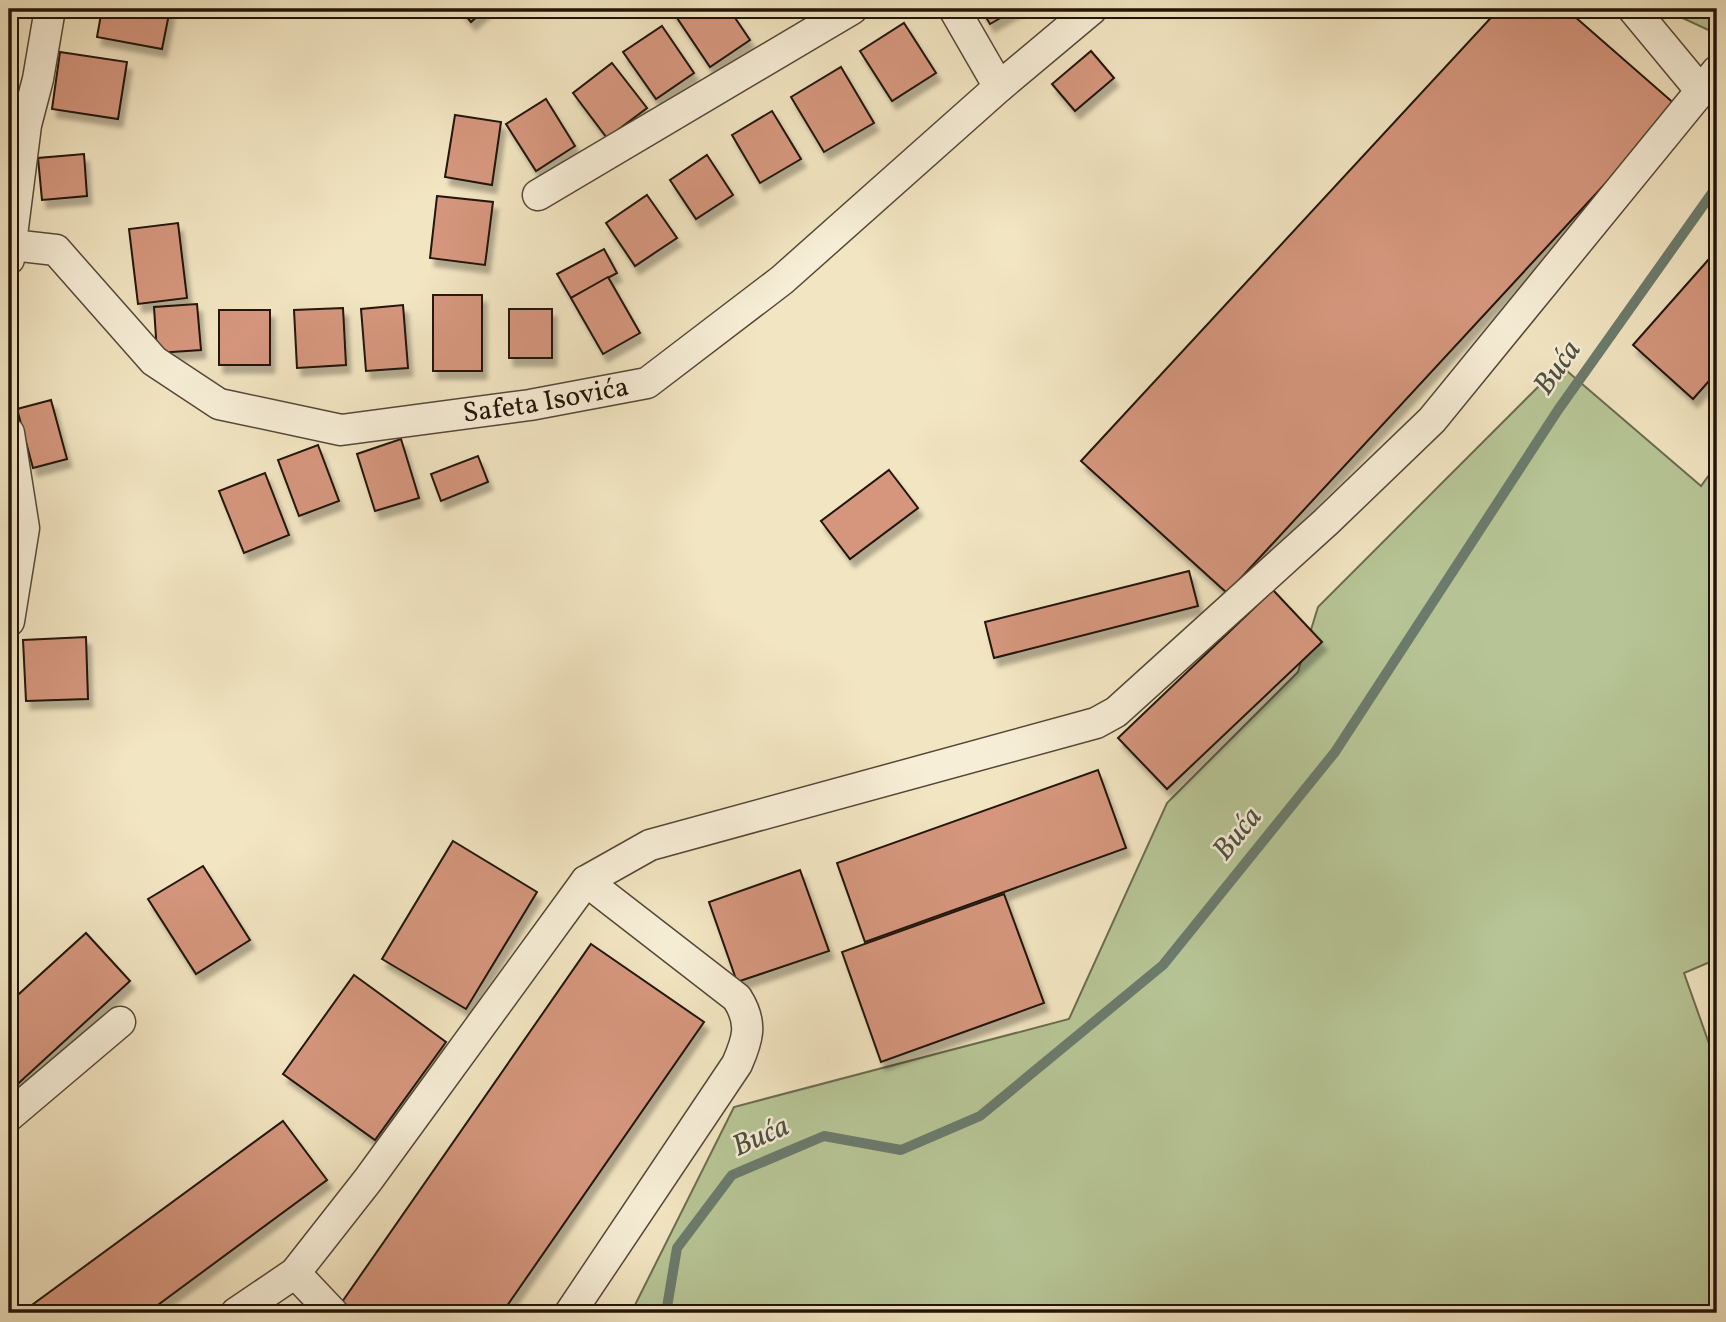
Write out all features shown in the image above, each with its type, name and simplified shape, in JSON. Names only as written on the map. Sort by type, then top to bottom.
[{"type":"street","name":"Safeta Isovića","points":[[50,9],[38,79],[18,120],[10,252],[55,250],[154,361],[219,404],[341,430],[530,405],[648,383],[782,280],[999,87],[1092,9]]},
{"type":"street","points":[[538,195],[852,9]]},
{"type":"street","points":[[954,9],[999,87]]},
{"type":"street","points":[[236,1313],[295,1273],[368,1180],[586,881],[650,845],[1096,723],[1116,712],[1326,522],[1432,420],[1709,81],[1633,9]]},
{"type":"street","points":[[9,433],[24,528],[9,621]]},
{"type":"street","points":[[570,1313],[737,1064],[748,1028],[745,1012],[737,998],[586,881]]},
{"type":"street","points":[[9,1116],[121,1022]]},
{"type":"street","points":[[295,1273],[333,1313]]},
{"type":"green space","points":[[1663,9],[1717,9],[1717,34]]},
{"type":"green space","points":[[1560,365],[1701,486],[1717,464],[1717,959],[1684,973],[1717,1066],[1717,1313],[631,1313],[734,1107],[1069,1019],[1167,803],[1298,672],[1318,607]]},
{"type":"building","points":[[102,9],[170,9],[162,49],[97,37]]},
{"type":"building","points":[[460,9],[486,9],[471,22]]},
{"type":"building","points":[[671,9],[729,9],[750,40],[710,67]]},
{"type":"building","points":[[981,9],[1016,9],[990,24]]},
{"type":"building","points":[[1499,9],[1566,9],[1677,106],[1227,593],[1081,461]]},
{"type":"building","points":[[904,23],[936,73],[892,101],[860,51]]},
{"type":"building","points":[[662,26],[694,73],[656,99],[623,52]]},
{"type":"building","points":[[1091,51],[1114,78],[1075,111],[1052,84]]},
{"type":"building","points":[[60,52],[127,62],[118,119],[52,109]]},
{"type":"building","points":[[612,63],[647,108],[607,138],[573,93]]},
{"type":"building","points":[[841,67],[874,123],[824,152],[791,97]]},
{"type":"building","points":[[546,99],[575,146],[536,171],[506,124]]},
{"type":"building","points":[[772,111],[801,159],[760,183],[732,135]]},
{"type":"building","points":[[455,115],[501,122],[492,185],[445,177]]},
{"type":"building","points":[[84,154],[87,196],[42,200],[38,158]]},
{"type":"building","points":[[707,155],[733,195],[696,219],[670,180]]},
{"type":"building","points":[[647,195],[677,238],[635,266],[606,223]]},
{"type":"building","points":[[437,196],[493,202],[485,265],[430,258]]},
{"type":"building","points":[[178,223],[187,298],[138,304],[129,229]]},
{"type":"building","points":[[604,249],[617,273],[571,298],[557,274]]},
{"type":"building","points":[[1717,250],[1717,372],[1693,399],[1633,345]]},
{"type":"building","points":[[608,277],[640,333],[603,354],[571,298]]},
{"type":"building","points":[[433,295],[482,295],[482,371],[433,371]]},
{"type":"building","points":[[197,304],[201,350],[157,353],[154,307]]},
{"type":"building","points":[[403,305],[408,368],[366,371],[361,309]]},
{"type":"building","points":[[343,308],[346,365],[297,368],[294,310]]},
{"type":"building","points":[[509,309],[552,309],[552,358],[509,358]]},
{"type":"building","points":[[219,310],[270,310],[270,365],[219,365]]},
{"type":"building","points":[[51,400],[67,459],[33,468],[17,409]]},
{"type":"building","points":[[401,439],[419,498],[375,511],[357,454]]},
{"type":"building","points":[[318,445],[339,501],[299,516],[278,460]]},
{"type":"building","points":[[478,456],[488,482],[441,501],[431,474]]},
{"type":"building","points":[[889,470],[918,508],[850,559],[821,521]]},
{"type":"building","points":[[265,473],[289,535],[244,553],[219,491]]},
{"type":"building","points":[[1189,571],[1198,606],[994,658],[985,622]]},
{"type":"building","points":[[1273,590],[1322,642],[1167,789],[1118,738]]},
{"type":"building","points":[[86,637],[88,699],[26,701],[23,640]]},
{"type":"building","points":[[1098,770],[1126,848],[865,942],[837,863]]},
{"type":"building","points":[[453,841],[537,892],[466,1009],[382,959]]},
{"type":"building","points":[[203,866],[250,940],[196,974],[148,899]]},
{"type":"building","points":[[800,870],[829,951],[737,982],[709,902]]},
{"type":"building","points":[[1004,894],[1044,1003],[881,1062],[842,952]]},
{"type":"building","points":[[86,933],[130,981],[9,1092],[9,1003]]},
{"type":"building","points":[[591,944],[704,1022],[502,1313],[359,1313],[342,1302]]},
{"type":"building","points":[[354,975],[446,1042],[375,1140],[283,1074]]},
{"type":"building","points":[[283,1121],[327,1180],[147,1313],[21,1313]]},
{"type":"waterway","name":"Buća","points":[[666,1313],[677,1248],[732,1175],[824,1136],[901,1150],[980,1116],[1163,965],[1335,752],[1558,410],[1717,186]]}]
